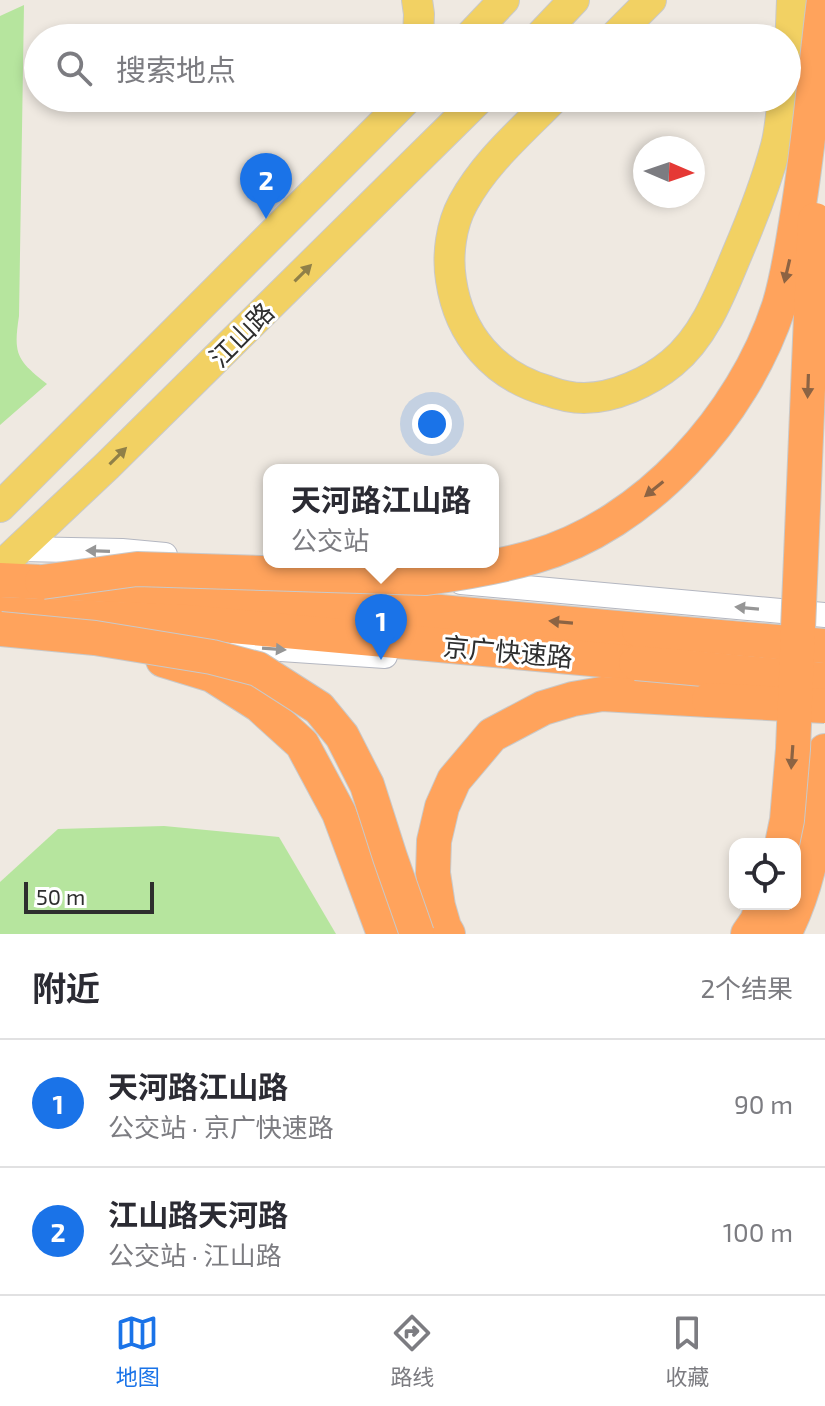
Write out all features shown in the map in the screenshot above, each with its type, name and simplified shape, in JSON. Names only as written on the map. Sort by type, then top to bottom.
[{"type":"highway","points":[[499,565],[534,557],[572,543],[606,524],[660,485],[697,449],[723,416],[758,356],[779,307],[789,267],[802,191],[824,0]]},
{"type":"highway","points":[[783,838],[793,749],[824,0]]},
{"type":"highway","points":[[42,582],[137,569],[426,578],[484,568]]},
{"type":"highway","name":"京广快速路","points":[[0,580],[205,590],[825,646]]},
{"type":"highway","name":"京广快速路","points":[[0,614],[187,622],[825,680]]},
{"type":"highway","points":[[0,632],[95,638],[212,657],[258,669],[319,708],[342,736],[367,785],[417,934]]},
{"type":"highway","points":[[0,642],[28,640],[115,649],[156,657],[212,675],[259,705],[302,744],[339,813],[384,934]]},
{"type":"highway","points":[[448,934],[438,906],[433,873],[434,841],[442,807],[454,780],[492,735],[543,708],[602,694],[825,706]]},
{"type":"highway","points":[[784,934],[797,905],[814,850],[825,751]]},
{"type":"highway","points":[[748,934],[761,910]]},
{"type":"main road","points":[[417,0],[419,24]]},
{"type":"main road","points":[[481,24],[504,0]]},
{"type":"main road","points":[[551,24],[574,0]]},
{"type":"main road","points":[[627,24],[651,0]]},
{"type":"main road","points":[[791,24],[792,0]]},
{"type":"main road","points":[[374,131],[385,112]]},
{"type":"main road","name":"江山路","points":[[0,507],[394,112]]},
{"type":"main road","name":"江山路","points":[[10,558],[466,112]]},
{"type":"main road","points":[[540,112],[486,167],[462,205],[452,238],[449,264],[453,297],[465,327],[480,349],[507,374],[531,387],[585,398],[638,385],[672,363],[691,343],[717,302],[760,200],[777,143],[781,112]]},
{"type":"street","points":[[10,558],[122,551],[263,564]]},
{"type":"street","points":[[309,568],[825,615]]},
{"type":"street","points":[[0,632],[434,660],[825,697]]},
{"type":"green space","points":[[24,5],[17,348],[23,362],[47,384],[0,425],[0,16]]},
{"type":"green space","points":[[164,826],[279,837],[336,934],[0,934],[0,882],[58,829]]},
{"type":"place","name":"江山路天河路","points":[[266,219]]},
{"type":"place","name":"天河路江山路","points":[[381,660]]}]
